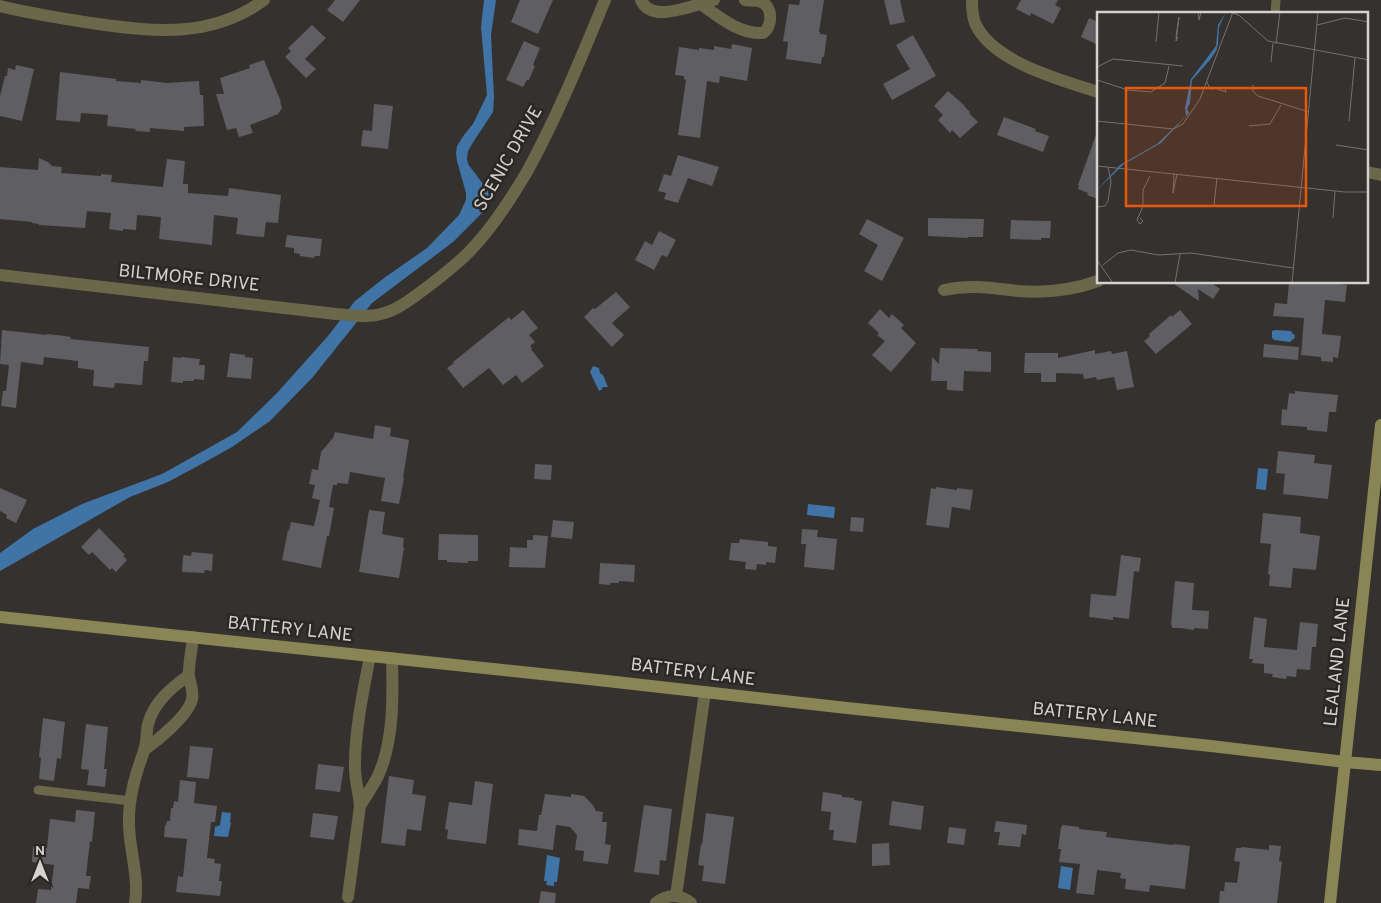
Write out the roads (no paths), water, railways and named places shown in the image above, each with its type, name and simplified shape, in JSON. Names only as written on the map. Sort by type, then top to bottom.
[{"type":"main road","name":"LEALAND LANE","points":[[1330,903],[1381,425]]},
{"type":"main road","name":"BATTERY LANE","points":[[0,617],[1381,765]]},
{"type":"street","points":[[0,6],[37,14],[116,26],[150,30],[177,30],[198,28],[227,20],[264,0]]},
{"type":"street","name":"SCENIC DRIVE","points":[[370,316],[384,314],[408,301],[443,275],[468,253],[493,224],[510,201],[540,148],[571,83],[605,0]]},
{"type":"street","points":[[641,0],[648,10],[657,12],[670,12],[714,0]]},
{"type":"street","points":[[701,4],[721,19],[742,29],[763,33],[769,27],[768,8],[761,2],[745,0]]},
{"type":"street","points":[[972,0],[972,14],[978,28],[1002,53],[1040,72],[1097,92]]},
{"type":"street","points":[[1368,172],[1381,175]]},
{"type":"street","name":"BILTMORE DRIVE","points":[[0,275],[336,314],[370,316]]},
{"type":"street","points":[[944,290],[970,286],[1018,291],[1051,291],[1070,289],[1097,281]]},
{"type":"street","points":[[144,750],[169,730],[189,706],[192,698],[189,675],[193,638]]},
{"type":"street","points":[[348,897],[360,806],[356,772],[358,734],[370,656]]},
{"type":"street","points":[[360,806],[377,777],[385,754],[392,706],[392,658]]},
{"type":"street","points":[[135,903],[137,883],[130,838],[130,801],[144,750],[148,723],[154,710],[171,687],[189,675]]},
{"type":"street","points":[[676,896],[704,692]]},
{"type":"street","points":[[656,903],[666,897],[676,896],[691,903]]},
{"type":"lane","points":[[38,790],[130,801]]},
{"type":"water","points":[[484,0],[496,0],[491,35],[493,112],[468,151],[467,158],[468,164],[491,197],[484,211],[453,242],[372,303],[312,378],[270,421],[232,447],[207,461],[168,482],[130,497],[0,571],[0,553],[33,529],[82,504],[162,474],[237,432],[277,393],[328,336],[355,301],[427,248],[459,215],[466,200],[466,193],[457,161],[457,146],[473,124],[487,95],[481,27]]},
{"type":"water","points":[[1272,331],[1291,331],[1295,335],[1294,339],[1290,342],[1274,340],[1272,338]]},
{"type":"water","points":[[593,366],[599,368],[608,387],[603,387],[599,391],[590,372]]},
{"type":"water","points":[[1258,468],[1268,469],[1266,490],[1256,489]]},
{"type":"water","points":[[808,504],[835,507],[834,518],[807,515]]},
{"type":"water","points":[[222,812],[231,813],[228,837],[214,836],[215,827],[220,825]]},
{"type":"water","points":[[547,855],[560,858],[557,882],[554,882],[554,886],[546,885],[547,881],[544,881]]},
{"type":"water","points":[[1061,866],[1073,868],[1070,890],[1058,888]]}]
